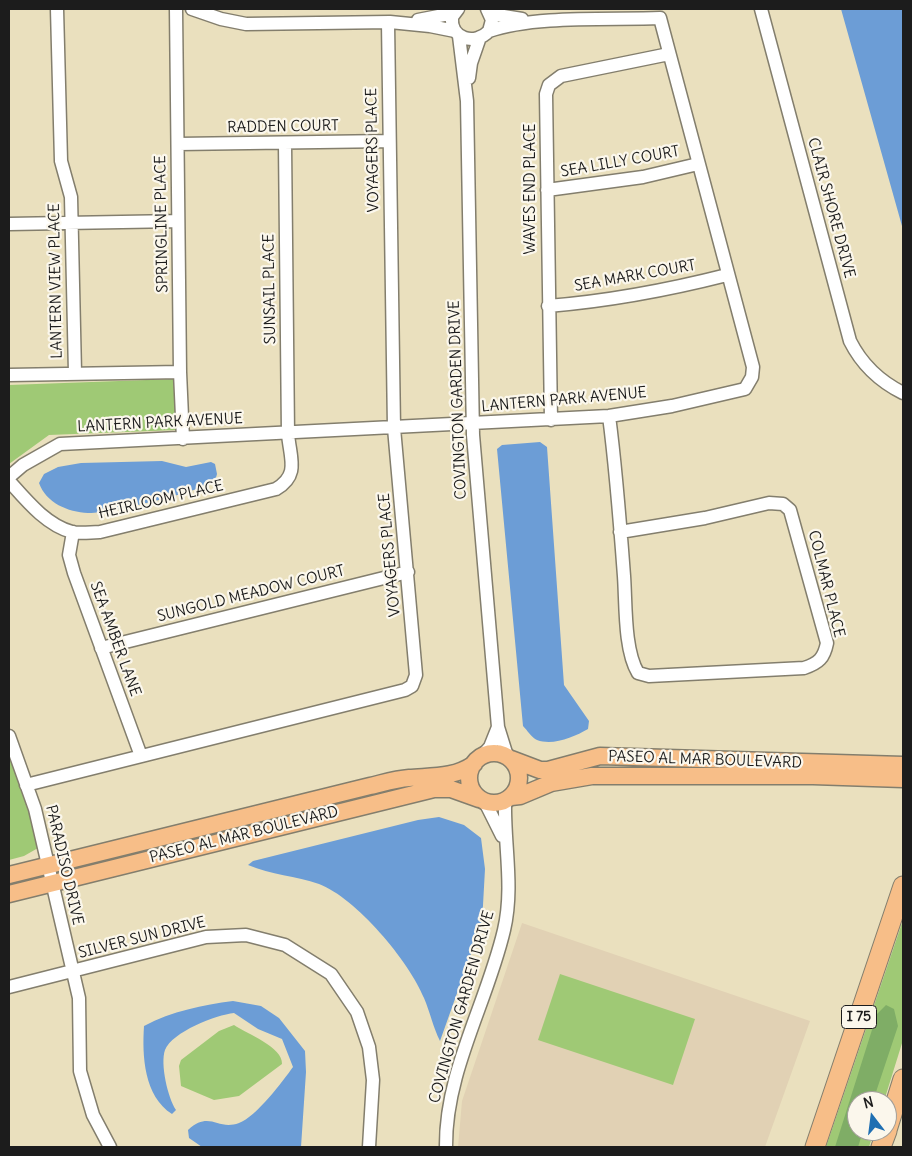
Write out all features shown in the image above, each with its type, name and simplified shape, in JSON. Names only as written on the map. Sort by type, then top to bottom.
[{"type":"highway","name":"I 75","points":[[815,1147],[903,886]]},
{"type":"highway","points":[[897,1099],[903,1080]]},
{"type":"main road","points":[[495,753],[509,758],[518,770],[520,778],[516,790],[508,799],[492,803],[482,800],[474,793],[469,782],[470,770],[478,759],[495,753]]},
{"type":"main road","name":"PASEO AL MAR BOULEVARD","points":[[509,758],[540,770],[558,769],[600,756],[903,765]]},
{"type":"main road","name":"PASEO AL MAR BOULEVARD","points":[[9,875],[370,786],[407,778],[455,773],[478,759]]},
{"type":"main road","name":"PASEO AL MAR BOULEVARD","points":[[508,799],[551,783],[577,777],[812,776],[903,779]]},
{"type":"main road","name":"PASEO AL MAR BOULEVARD","points":[[9,894],[434,789],[451,789],[482,800]]},
{"type":"street","name":"LANTERN VIEW PLACE","points":[[57,9],[61,161],[71,197],[75,373]]},
{"type":"street","name":"SPRINGLINE PLACE","points":[[176,9],[180,372],[183,439]]},
{"type":"street","points":[[192,9],[221,19],[246,24],[393,23],[430,26],[470,39],[505,26],[540,22]]},
{"type":"street","name":"CLAIR SHORE DRIVE","points":[[762,9],[850,341],[858,357],[872,373],[890,387],[903,393]]},
{"type":"street","points":[[393,23],[456,11]]},
{"type":"street","name":"COVINGTON GARDEN DRIVE","points":[[456,11],[452,23],[457,34],[466,101],[473,424],[498,727],[509,758]]},
{"type":"street","points":[[489,11],[540,22]]},
{"type":"street","name":"COVINGTON GARDEN DRIVE","points":[[466,101],[471,63],[492,24],[489,11]]},
{"type":"street","name":"LANTERN PARK AVENUE","points":[[9,477],[23,465],[60,444],[288,434],[609,416],[681,404],[745,389],[752,377],[752,367],[660,18],[540,22]]},
{"type":"street","name":"VOYAGERS PLACE","points":[[26,785],[405,690],[412,686],[416,675],[394,428],[389,141],[393,23]]},
{"type":"street","name":"WAVES END PLACE","points":[[551,420],[546,94],[554,79],[572,73],[669,54]]},
{"type":"street","name":"RADDEN COURT","points":[[178,144],[285,144],[389,141]]},
{"type":"street","name":"SUNSAIL PLACE","points":[[285,144],[288,434]]},
{"type":"street","name":"SEA LILLY COURT","points":[[547,190],[643,177],[698,164]]},
{"type":"street","points":[[9,224],[178,221]]},
{"type":"street","name":"SEA MARK COURT","points":[[548,306],[635,296],[727,275]]},
{"type":"street","points":[[9,375],[180,372]]},
{"type":"street","name":"COLMAR PLACE","points":[[609,416],[631,662],[638,673],[649,676],[804,668],[818,663],[824,656],[827,643],[790,510],[783,504],[769,503],[705,518],[620,532]]},
{"type":"street","name":"HEIRLOOM PLACE","points":[[9,481],[34,509],[54,523],[72,532],[100,532],[276,489],[290,478],[288,434]]},
{"type":"street","name":"SEA AMBER LANE","points":[[72,532],[70,555],[74,573],[141,756]]},
{"type":"street","name":"SUNGOLD MEADOW COURT","points":[[101,648],[408,572]]},
{"type":"street","name":"COVINGTON GARDEN DRIVE","points":[[478,759],[490,748],[498,727]]},
{"type":"street","name":"PARADISO DRIVE","points":[[9,736],[35,809],[46,866],[79,998],[80,1071],[93,1115],[110,1147]]},
{"type":"street","name":"COVINGTON GARDEN DRIVE","points":[[446,1147],[447,1120],[454,1083],[504,930],[509,880],[506,845],[508,799]]},
{"type":"street","name":"COVINGTON GARDEN DRIVE","points":[[482,800],[506,845]]},
{"type":"street","name":"SILVER SUN DRIVE","points":[[9,987],[206,937],[246,935],[285,945],[331,974],[357,1012],[369,1047],[373,1080],[370,1147]]},
{"type":"shaded area","points":[[522,923],[810,1021],[765,1147],[458,1147],[462,1101]]},
{"type":"green space","points":[[174,379],[176,430],[49,435],[9,464],[9,385]]},
{"type":"green space","points":[[9,749],[30,810],[38,848],[24,856],[9,860]]},
{"type":"green space","points":[[903,920],[903,1040],[887,1091],[847,1091],[847,1141],[871,1141],[869,1147],[826,1147]]},
{"type":"green space","points":[[560,974],[695,1019],[673,1085],[538,1040]]},
{"type":"green space","points":[[886,1005],[894,1009],[898,1026],[876,1091],[853,1091],[877,1014]]},
{"type":"green space","points":[[234,1025],[271,1047],[281,1058],[282,1064],[239,1096],[214,1100],[181,1086],[179,1066],[181,1060],[219,1031]]},
{"type":"green space","points":[[847,1109],[847,1141],[860,1141],[858,1147],[835,1147]]},
{"type":"water","points":[[841,9],[903,9],[903,247],[902,226]]},
{"type":"water","points":[[540,442],[547,447],[564,685],[589,721],[588,729],[570,738],[550,742],[535,739],[523,726],[497,449],[502,445]]},
{"type":"water","points":[[162,461],[186,467],[211,462],[215,464],[217,474],[211,483],[187,492],[131,507],[88,513],[73,511],[52,501],[42,490],[39,483],[44,474],[58,467],[81,463]]},
{"type":"water","points":[[439,817],[464,825],[481,838],[485,869],[482,923],[440,1041],[417,983],[394,949],[365,916],[334,891],[319,884],[248,865],[253,861],[418,820]]},
{"type":"water","points":[[233,1001],[261,1006],[279,1018],[305,1051],[306,1072],[301,1147],[202,1147],[189,1138],[188,1130],[202,1122],[208,1121],[231,1125],[246,1119],[269,1098],[293,1067],[282,1039],[258,1029],[234,1013],[217,1017],[195,1026],[169,1043],[165,1050],[163,1064],[170,1098],[176,1110],[172,1114],[163,1106],[150,1086],[145,1062],[144,1026],[188,1009]]}]
